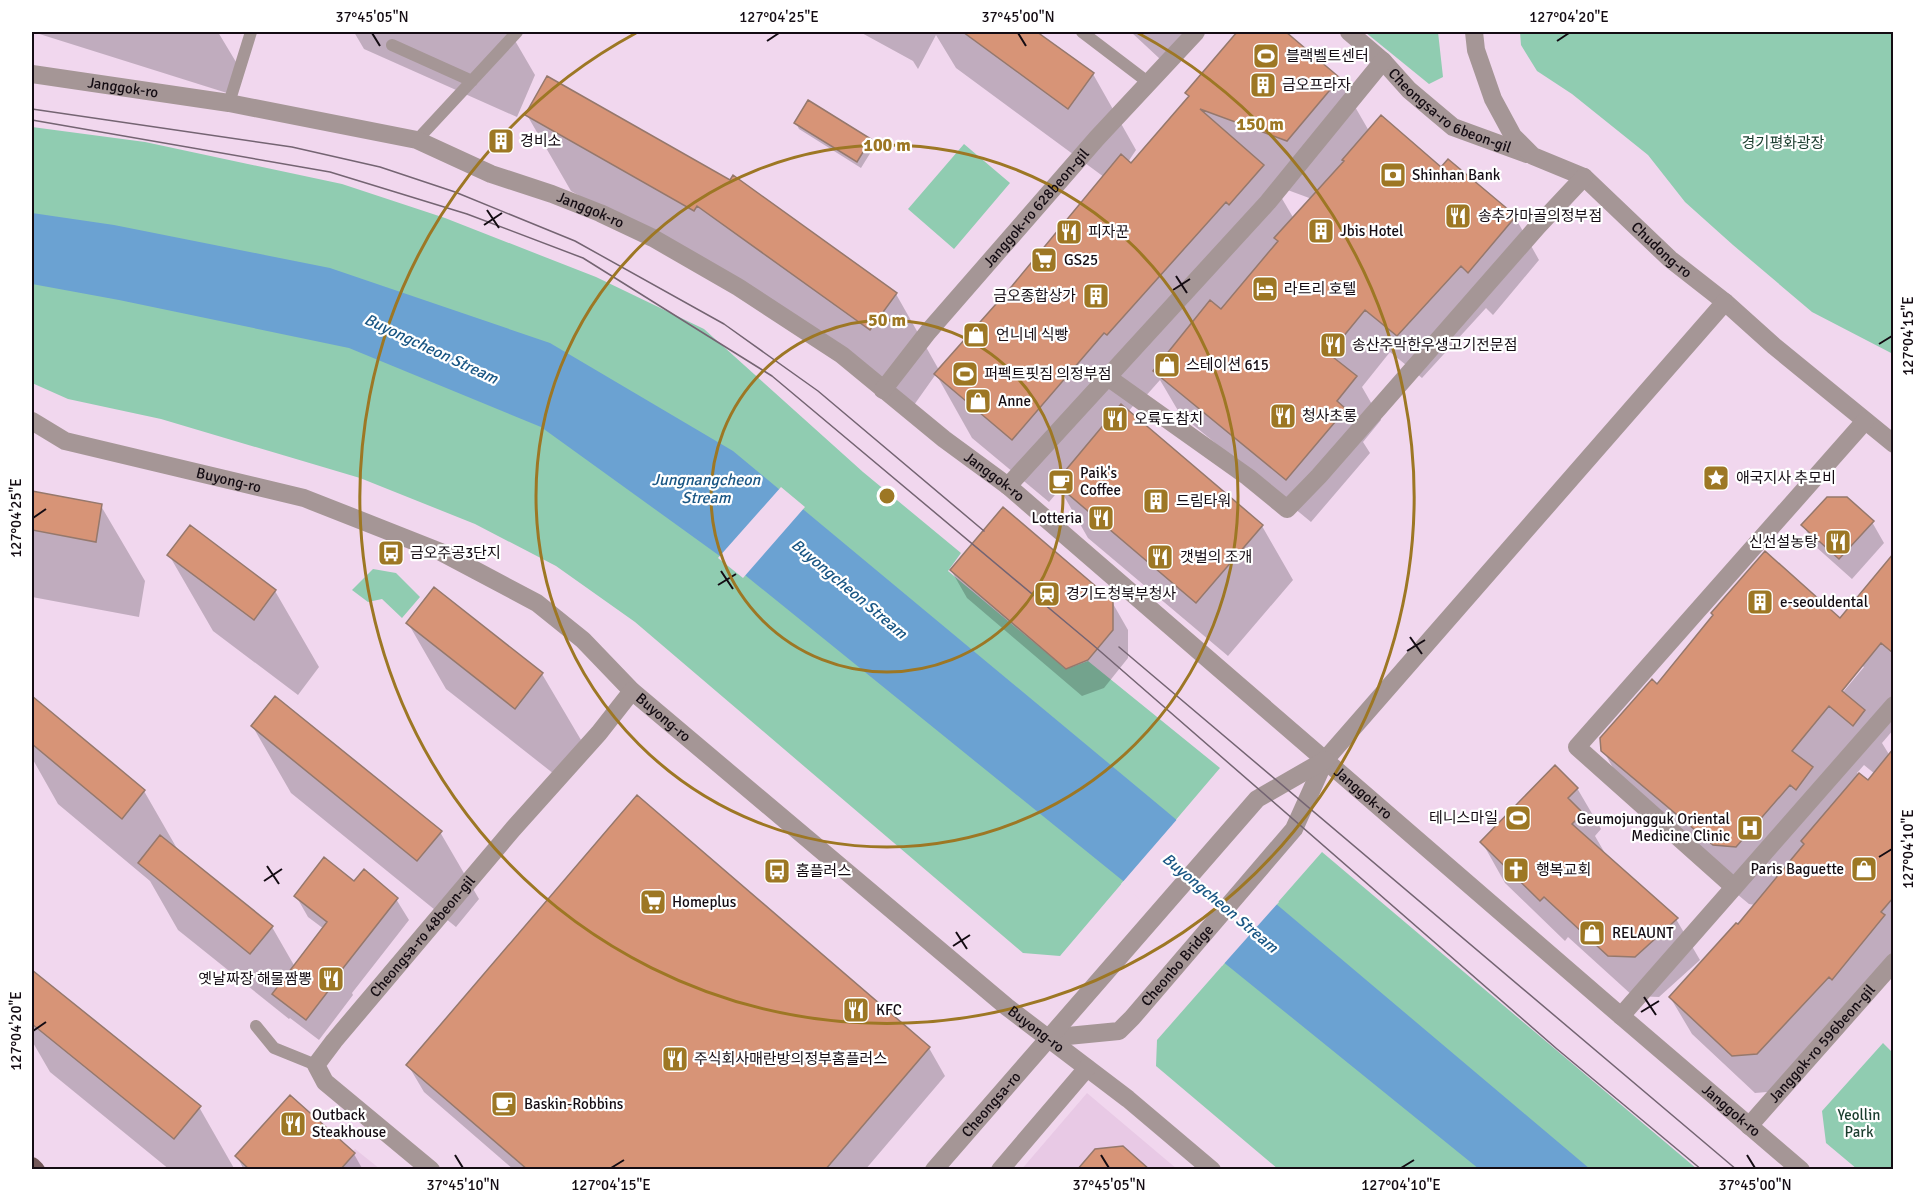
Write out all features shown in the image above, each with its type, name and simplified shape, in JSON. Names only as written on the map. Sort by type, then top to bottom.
[{"type":"main road","points":[[32,1166],[36,1170]]},
{"type":"street","name":"Janggok-ro 628beon-gil","points":[[883,390],[928,332],[1097,138],[1196,32]]},
{"type":"street","name":"Cheongsa-ro 6beon-gil","points":[[1349,32],[1383,62],[1408,90],[1453,127],[1533,156]]},
{"type":"street","name":"Chudong-ro","points":[[1474,32],[1476,50],[1493,99],[1513,136],[1533,156],[1584,177],[1670,260],[1725,302],[1774,346],[1893,444]]},
{"type":"street","points":[[1008,486],[1106,376],[1268,202],[1383,62]]},
{"type":"street","name":"Janggok-ro","points":[[32,74],[229,103],[417,140],[491,174],[600,213],[653,238],[738,287],[833,349],[944,439],[1008,486],[1801,1170]]},
{"type":"street","points":[[1106,376],[1248,477],[1287,509],[1319,476],[1538,226],[1584,177]]},
{"type":"street","points":[[1325,760],[1725,302]]},
{"type":"street","name":"Buyong-ro","points":[[32,421],[64,441],[304,498],[441,552],[537,603],[584,640],[632,691],[1007,1007],[1128,1099],[1212,1170]]},
{"type":"street","points":[[1734,887],[1577,747],[1865,421]]},
{"type":"street","name":"Cheongsa-ro 48beon-gil","points":[[316,1065],[476,873],[599,733],[632,691]]},
{"type":"street","points":[[1621,1016],[1893,705]]},
{"type":"street","name":"Cheongsa-ro","points":[[934,1170],[1257,799],[1325,760]]},
{"type":"street","name":"Cheonbo Bridge","points":[[1047,1038],[1119,1032],[1294,829],[1325,760]]},
{"type":"street","name":"Janggok-ro 596beon-gil","points":[[1749,1126],[1893,962]]},
{"type":"street","points":[[316,1065],[325,1082],[431,1170]]},
{"type":"street","points":[[1000,1170],[1087,1068]]},
{"type":"lane","points":[[229,103],[251,32]]},
{"type":"lane","points":[[417,140],[517,32]]},
{"type":"lane","points":[[1082,32],[1149,83]]},
{"type":"lane","points":[[392,45],[472,81]]},
{"type":"lane","points":[[256,1026],[274,1048],[316,1065]]},
{"type":"shaded area","points":[[1087,1093],[1177,1169],[1021,1170]]},
{"type":"shaded area","points":[[355,1149],[380,1169],[336,1170]]},
{"type":"green space","points":[[1365,32],[1438,32],[1443,77],[1429,84]]},
{"type":"green space","name":"경기평화광장","points":[[1520,32],[1893,32],[1893,354],[1812,312],[1733,245],[1685,202],[1648,155],[1572,94],[1537,71],[1521,45]]},
{"type":"green space","points":[[32,127],[145,142],[342,184],[445,218],[596,277],[704,329],[863,472],[961,553],[948,571],[1066,669],[1088,661],[1220,768],[1060,956],[1023,953],[635,622],[556,566],[475,524],[360,478],[161,419],[68,399],[32,383]]},
{"type":"green space","points":[[964,144],[1010,183],[954,249],[908,209]]},
{"type":"green space","points":[[373,569],[396,573],[420,597],[402,618],[382,599],[368,602],[352,590]]},
{"type":"green space","points":[[1322,852],[1697,1169],[1278,1169],[1156,1066],[1157,1040]]},
{"type":"green space","name":"Yeollin Park","points":[[1883,1043],[1893,1053],[1893,1169],[1857,1169],[1826,1143],[1822,1111]]},
{"type":"water","name":"Jungnangcheon Stream","points":[[32,213],[114,225],[330,268],[550,343],[733,451],[1166,811],[1590,1169],[1479,1169],[735,567],[541,427],[349,348],[32,284]]},
{"type":"pier","points":[[781,487],[805,507],[743,578],[718,558]]},
{"type":"pier","points":[[1179,817],[1279,902],[1222,966],[1121,884]]},
{"type":"building","points":[[963,32],[1037,32],[1094,73],[1068,109]]},
{"type":"building","points":[[1237,32],[1286,32],[1340,78],[1287,141],[1200,109],[1264,165],[1229,205],[1226,202],[1107,335],[1104,333],[1012,440],[934,374],[1012,286],[1121,154],[1131,163],[1189,96],[1185,93]]},
{"type":"building","points":[[547,76],[730,180],[733,175],[897,293],[870,330],[697,206],[694,211],[525,115]]},
{"type":"building","points":[[808,100],[871,139],[857,162],[794,123]]},
{"type":"building","points":[[1381,115],[1441,167],[1448,159],[1516,216],[1468,273],[1461,266],[1397,336],[1365,310],[1329,354],[1357,376],[1337,401],[1346,409],[1286,480],[1153,371],[1210,300],[1221,309],[1278,241],[1274,238],[1344,161],[1342,160]]},
{"type":"building","name":"드림타워","points":[[1121,404],[1263,525],[1196,603],[1055,483]]},
{"type":"building","points":[[32,491],[102,504],[96,542],[32,530]]},
{"type":"building","name":"신선설농탕","points":[[1827,497],[1847,497],[1874,521],[1839,559],[1801,525]]},
{"type":"building","name":"경기도청북부청사","points":[[1003,507],[1113,601],[1113,630],[1088,660],[1066,669],[950,570]]},
{"type":"building","points":[[190,525],[276,590],[254,620],[167,555]]},
{"type":"building","points":[[1765,551],[1840,618],[1893,554],[1893,653],[1881,643],[1842,691],[1865,710],[1853,726],[1829,706],[1792,751],[1813,767],[1796,790],[1790,785],[1736,847],[1713,845],[1601,751],[1600,738],[1652,679],[1657,684],[1713,615],[1711,613]]},
{"type":"building","points":[[434,587],[543,673],[515,709],[406,623]]},
{"type":"building","points":[[32,696],[145,790],[122,819],[32,744]]},
{"type":"building","points":[[275,696],[442,831],[417,861],[251,726]]},
{"type":"building","points":[[1893,749],[1893,898],[1881,912],[1885,915],[1832,980],[1829,977],[1757,1054],[1732,1056],[1669,997],[1736,923],[1738,924],[1804,844],[1801,841],[1859,773],[1868,780]]},
{"type":"building","points":[[1555,765],[1578,788],[1568,798],[1583,813],[1572,824],[1678,918],[1635,957],[1608,956],[1544,897],[1540,901],[1480,842]]},
{"type":"building","name":"Homeplus","points":[[637,795],[930,1047],[825,1170],[528,1170],[406,1065]]},
{"type":"building","points":[[160,835],[273,926],[250,954],[138,863]]},
{"type":"building","points":[[324,857],[354,881],[364,869],[398,898],[306,1020],[272,994],[327,922],[294,896]]},
{"type":"building","points":[[32,970],[201,1106],[174,1139],[32,1024]]},
{"type":"building","name":"Outback Steakhouse","points":[[290,1095],[355,1153],[340,1170],[250,1170],[235,1156]]},
{"type":"building","points":[[1123,1146],[1150,1170],[1077,1170],[1095,1149]]},
{"type":"tram line","points":[[32,109],[292,147],[380,167],[455,192],[575,241],[724,324],[818,391],[984,531]]},
{"type":"tram line","points":[[32,120],[330,172],[467,214],[583,258],[772,376],[1093,645],[1557,1049],[1702,1170]]},
{"type":"tram line","points":[[1119,647],[1737,1170]]},
{"type":"place","name":"블랙벨트센터","points":[[1266,56]]},
{"type":"place","name":"금오프라자","points":[[1263,85]]},
{"type":"place","name":"경비소","points":[[501,141]]},
{"type":"place","name":"Shinhan Bank","points":[[1393,175]]},
{"type":"place","name":"송추가마골의정부점","points":[[1458,216]]},
{"type":"place","name":"Jbis Hotel","points":[[1321,231]]},
{"type":"place","name":"피자꾼","points":[[1069,232]]},
{"type":"place","name":"GS25","points":[[1044,260]]},
{"type":"place","name":"라트리 호텔","points":[[1265,289]]},
{"type":"place","name":"금오종합상가","points":[[1096,296]]},
{"type":"place","name":"언니네 식빵","points":[[976,335]]},
{"type":"place","name":"송산주막한우생고기전문점","points":[[1333,345]]},
{"type":"place","name":"스테이션 615","points":[[1167,365]]},
{"type":"place","name":"퍼펙트핏짐 의정부점","points":[[965,374]]},
{"type":"place","name":"Anne","points":[[978,401]]},
{"type":"place","name":"청사초롱","points":[[1283,416]]},
{"type":"place","name":"오륙도참치","points":[[1115,419]]},
{"type":"place","name":"애국지사 추모비","points":[[1716,478]]},
{"type":"place","name":"Paik's Coffee","points":[[1061,482]]},
{"type":"place","name":"드림타워","points":[[1156,501]]},
{"type":"place","name":"Lotteria","points":[[1101,518]]},
{"type":"place","name":"신선설농탕","points":[[1838,542]]},
{"type":"place","name":"금오주공3단지","points":[[391,553]]},
{"type":"place","name":"갯벌의 조개","points":[[1160,557]]},
{"type":"place","name":"경기도청북부청사","points":[[1047,594]]},
{"type":"place","name":"e-seouldental","points":[[1760,602]]},
{"type":"place","name":"테니스마일","points":[[1518,818]]},
{"type":"place","name":"Geumojungguk Oriental Medicine Clinic","points":[[1750,828]]},
{"type":"place","name":"Paris Baguette","points":[[1864,869]]},
{"type":"place","name":"행복교회","points":[[1516,870]]},
{"type":"place","name":"홈플러스","points":[[777,871]]},
{"type":"place","name":"Homeplus","points":[[653,902]]},
{"type":"place","name":"RELAUNT","points":[[1592,933]]},
{"type":"place","name":"옛날짜장 해물짬뽕","points":[[331,979]]},
{"type":"place","name":"KFC","points":[[856,1010]]},
{"type":"place","name":"주식회사매란방의정부홈플러스","points":[[675,1059]]},
{"type":"place","name":"Baskin-Robbins","points":[[504,1104]]},
{"type":"place","name":"Outback Steakhouse","points":[[293,1124]]},
{"type":"water label","name":"Buyongcheon Stream","points":[[431,349]]},
{"type":"water label","name":"Buyongcheon Stream","points":[[849,589]]},
{"type":"water label","name":"Buyongcheon Stream","points":[[1220,903]]}]
